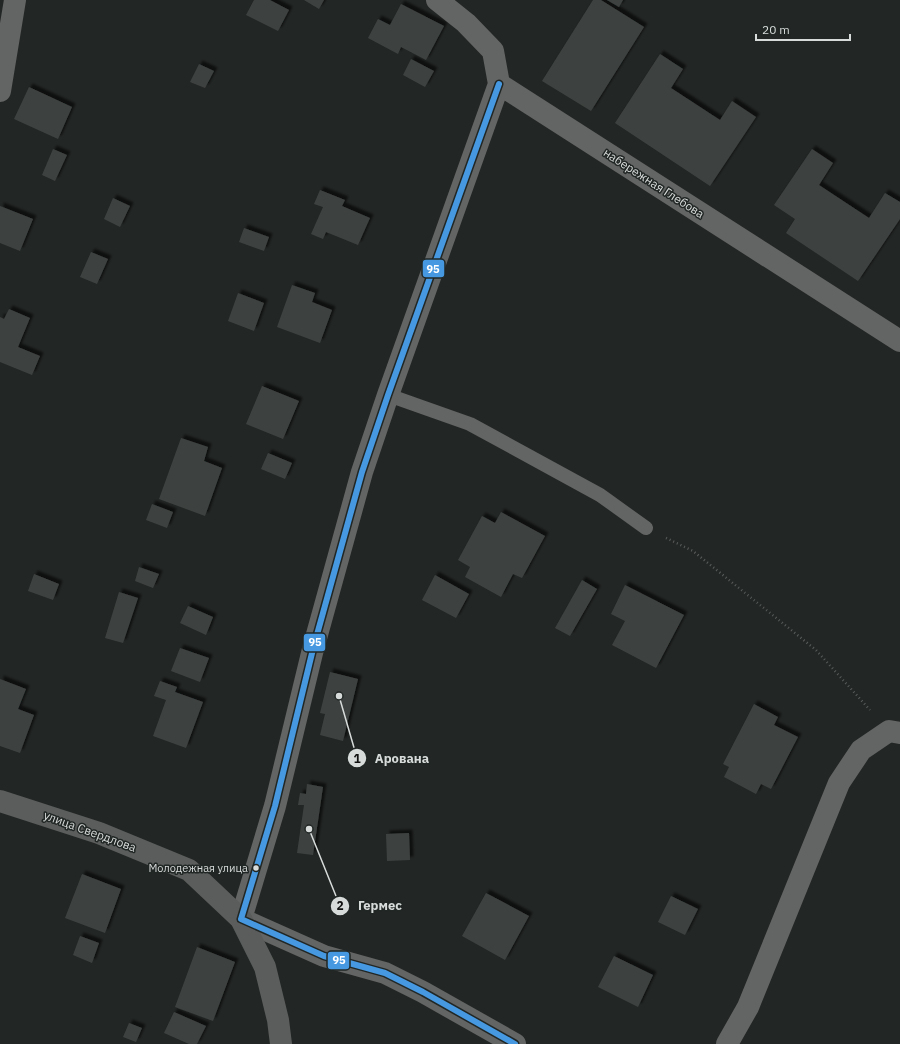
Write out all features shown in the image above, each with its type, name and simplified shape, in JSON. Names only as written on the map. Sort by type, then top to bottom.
[{"type":"street","points":[[0,91],[15,0]]},
{"type":"street","points":[[437,0],[466,24],[493,52],[500,84],[388,395],[360,479],[313,649],[275,806],[241,919],[324,956],[385,973],[423,992],[515,1044]]},
{"type":"street","name":"набережная Глебова","points":[[500,84],[900,341]]},
{"type":"street","points":[[727,1044],[748,1007],[839,782],[861,750],[895,732]]},
{"type":"street","name":"улица Свердлова","points":[[0,801],[99,833],[189,870],[241,919],[265,967],[278,1020],[281,1044]]},
{"type":"lane","points":[[388,395],[470,424],[600,495],[646,528]]},
{"type":"path","points":[[646,528],[693,551],[816,650],[895,732]]},
{"type":"building","points":[[254,0],[270,0],[289,10],[278,31],[246,15]]},
{"type":"building","points":[[304,0],[324,0],[319,9]]},
{"type":"building","points":[[593,0],[601,0],[644,27],[591,111],[542,81]]},
{"type":"building","points":[[607,0],[623,0],[619,7]]},
{"type":"building","points":[[401,4],[444,26],[426,60],[401,47],[398,54],[368,38],[378,19],[390,25]]},
{"type":"building","points":[[660,54],[683,69],[671,88],[720,120],[732,101],[756,117],[710,186],[615,123]]},
{"type":"building","points":[[411,59],[434,71],[425,87],[403,75]]},
{"type":"building","points":[[199,64],[214,71],[205,88],[190,82]]},
{"type":"building","points":[[29,87],[72,107],[58,139],[14,119]]},
{"type":"building","points":[[53,149],[67,155],[55,181],[42,175]]},
{"type":"building","points":[[812,149],[833,163],[819,185],[869,218],[885,193],[900,202],[900,219],[858,281],[786,233],[795,219],[774,205]]},
{"type":"building","points":[[320,190],[345,200],[342,206],[370,218],[358,245],[326,232],[323,239],[311,234],[323,207],[314,204]]},
{"type":"building","points":[[113,198],[130,206],[120,227],[104,219]]},
{"type":"building","points":[[0,206],[33,219],[20,251],[0,243]]},
{"type":"building","points":[[244,228],[269,237],[264,251],[239,242]]},
{"type":"building","points":[[91,252],[108,259],[97,284],[80,277]]},
{"type":"building","points":[[292,285],[315,293],[312,302],[332,310],[320,343],[277,327]]},
{"type":"building","points":[[238,293],[264,303],[254,331],[228,321]]},
{"type":"building","points":[[9,309],[30,318],[18,347],[40,356],[32,375],[0,362],[0,317],[4,319]]},
{"type":"building","points":[[262,386],[299,401],[283,439],[246,424]]},
{"type":"building","points":[[181,438],[208,447],[204,461],[222,468],[205,516],[159,499]]},
{"type":"building","points":[[268,453],[292,463],[285,479],[261,469]]},
{"type":"building","points":[[152,504],[173,512],[167,528],[146,520]]},
{"type":"building","points":[[501,512],[545,536],[522,578],[513,574],[501,597],[465,577],[470,567],[458,560],[482,516],[495,523]]},
{"type":"building","points":[[139,567],[159,574],[153,588],[135,581]]},
{"type":"building","points":[[34,574],[59,584],[53,600],[28,591]]},
{"type":"building","points":[[435,575],[469,594],[456,618],[422,600]]},
{"type":"building","points":[[582,580],[597,589],[570,636],[555,628]]},
{"type":"building","points":[[625,585],[684,615],[656,668],[612,645],[625,621],[611,614]]},
{"type":"building","points":[[119,592],[138,598],[123,643],[105,638]]},
{"type":"building","points":[[188,606],[213,617],[206,635],[180,623]]},
{"type":"building","points":[[180,648],[209,658],[200,682],[171,671]]},
{"type":"building","points":[[330,672],[358,679],[343,741],[320,735],[325,714],[320,713]]},
{"type":"building","points":[[0,679],[26,689],[18,709],[34,715],[20,753],[0,746]]},
{"type":"building","points":[[160,681],[177,687],[175,692],[203,702],[186,748],[153,736],[166,700],[154,696]]},
{"type":"building","points":[[754,704],[778,717],[774,725],[798,737],[771,789],[761,784],[756,794],[724,777],[729,767],[723,764]]},
{"type":"building","points":[[307,784],[323,787],[313,855],[297,853],[304,805],[298,805],[300,793],[306,794]]},
{"type":"building","points":[[409,833],[410,860],[387,861],[386,834]]},
{"type":"building","points":[[82,874],[121,889],[105,933],[65,918]]},
{"type":"building","points":[[486,893],[529,916],[505,960],[462,936]]},
{"type":"building","points":[[671,896],[698,909],[685,935],[658,922]]},
{"type":"building","points":[[80,936],[99,943],[92,963],[73,955]]},
{"type":"building","points":[[197,947],[235,962],[213,1021],[175,1007]]},
{"type":"building","points":[[614,956],[653,975],[638,1007],[598,987]]},
{"type":"building","points":[[174,1012],[206,1026],[197,1044],[189,1044],[164,1033]]},
{"type":"building","points":[[129,1023],[142,1028],[136,1042],[123,1037]]},
{"type":"transit line","name":"95","points":[[499,84],[362,472],[313,649],[275,806],[241,919],[324,956],[385,973],[423,992],[515,1044]]},
{"type":"place","name":"Арована","points":[[339,696]]},
{"type":"place","name":"Гермес","points":[[309,829]]},
{"type":"place","name":"Молодежная улица","points":[[256,868]]}]
